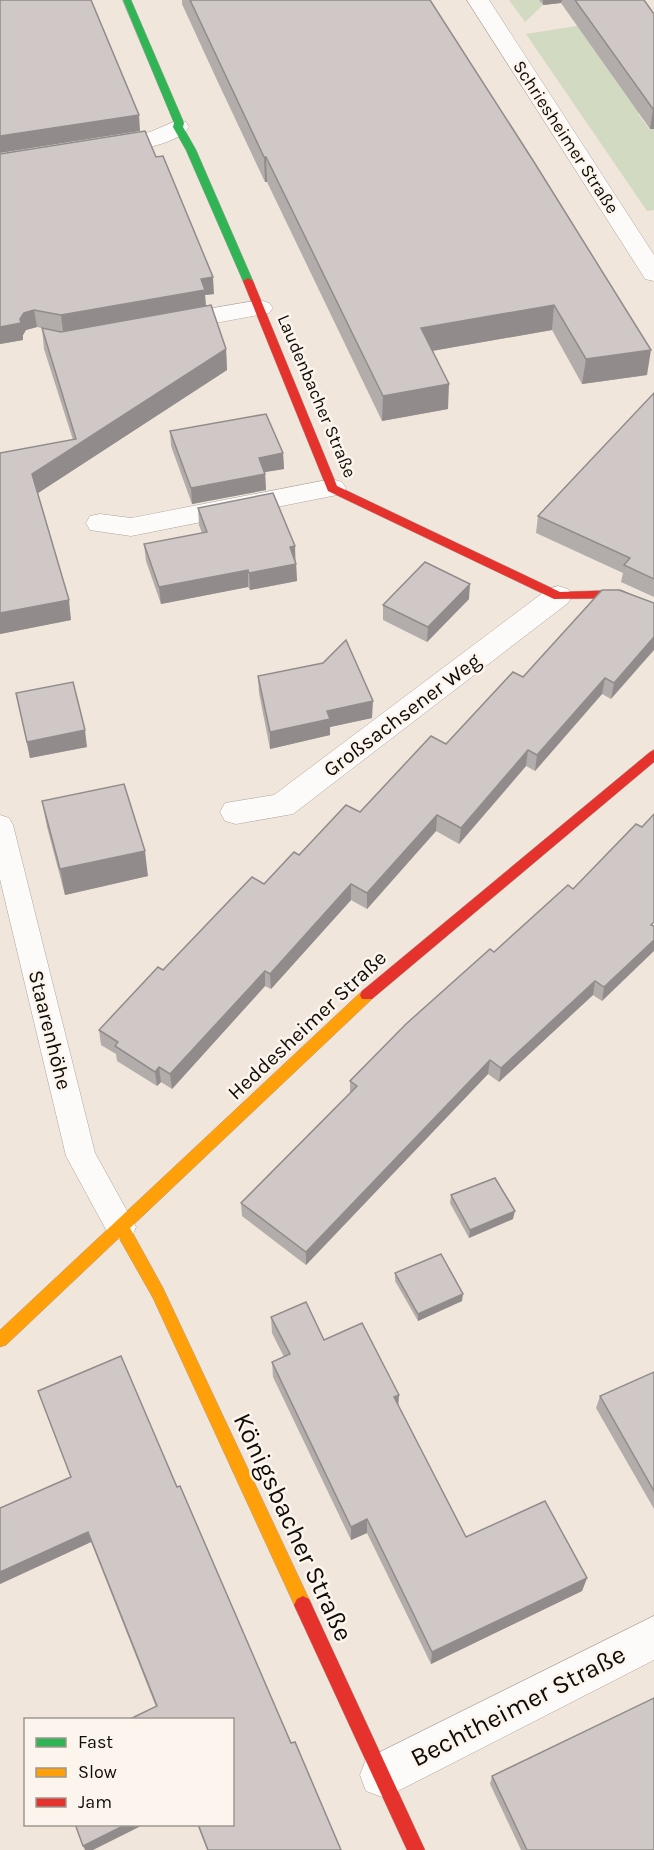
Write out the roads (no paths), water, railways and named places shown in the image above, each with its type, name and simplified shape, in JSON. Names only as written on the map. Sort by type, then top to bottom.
[{"type":"street","name":"Laudenbacher Straße","points":[[127,0],[179,123],[178,127],[191,150],[260,308],[332,489],[558,596],[621,594],[654,610]]},
{"type":"street","name":"Schriesheimer Straße","points":[[478,0],[654,274]]},
{"type":"street","points":[[88,149],[156,138],[178,127]]},
{"type":"street","points":[[152,327],[260,308]]},
{"type":"street","points":[[100,523],[131,527],[332,489]]},
{"type":"street","name":"Großsachsener Weg","points":[[236,812],[282,806],[558,596]]},
{"type":"street","name":"Heddesheimer Straße","points":[[0,1340],[365,997],[654,755]]},
{"type":"street","name":"Königsbacher Straße","points":[[121,1227],[158,1293],[416,1850]]},
{"type":"street","name":"Bechtheimer Straße","points":[[382,1775],[654,1637]]},
{"type":"lane","name":"Staarenhöhe","points":[[0,825],[81,1156],[121,1227]]}]
